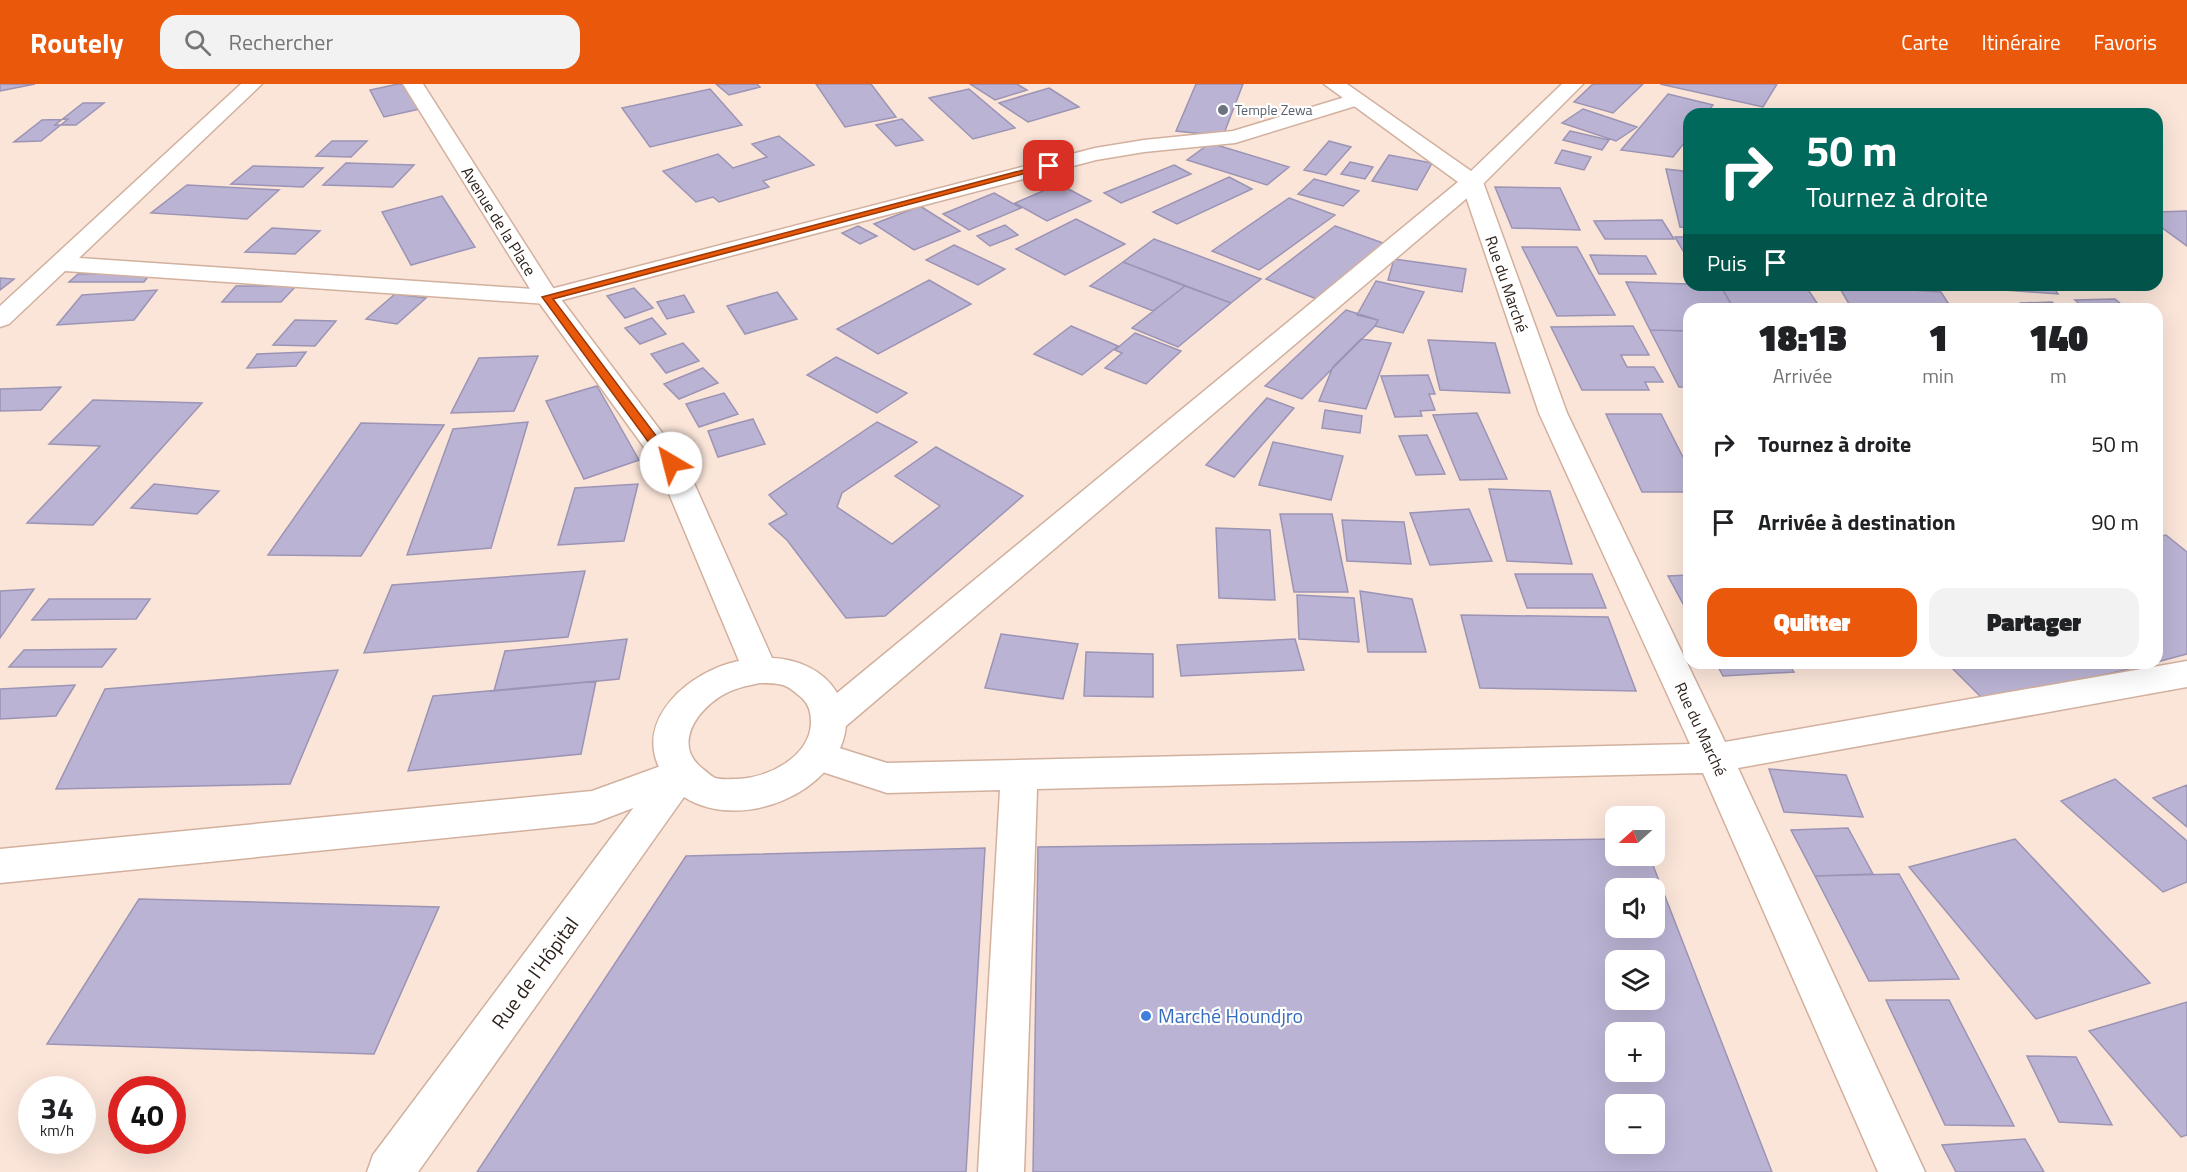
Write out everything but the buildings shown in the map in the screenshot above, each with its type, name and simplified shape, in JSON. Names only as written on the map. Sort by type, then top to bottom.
[{"type":"street","points":[[0,319],[252,84]]},
{"type":"street","name":"Avenue de la Place","points":[[413,84],[547,297],[671,463],[760,670]]},
{"type":"street","points":[[1334,84],[1472,182]]},
{"type":"street","points":[[830,719],[1472,182],[1573,84]]},
{"type":"street","points":[[60,264],[547,297],[1095,154],[1144,146],[1235,137],[1355,99]]},
{"type":"street","name":"Rue du Marché","points":[[1472,182],[1553,413],[1715,758],[1902,1172]]},
{"type":"street","points":[[760,670],[787,673],[809,682],[824,699],[830,719],[826,738],[817,756],[794,777],[764,791],[732,795],[702,789],[680,774],[669,748],[675,720],[695,695],[725,677],[760,670]]},
{"type":"street","points":[[817,756],[887,778],[1715,758],[2187,674]]},
{"type":"street","points":[[0,866],[594,807],[680,774]]},
{"type":"street","name":"Rue de l'Hôpital","points":[[390,1172],[680,774]]},
{"type":"street","points":[[1001,1172],[1019,774]]},
{"type":"place","name":"Temple Zewa","points":[[1223,110]]},
{"type":"place","name":"Marché Houndjro","points":[[1146,1016]]},
{"type":"route","points":[[671,463],[547,297],[1049,166]]}]
